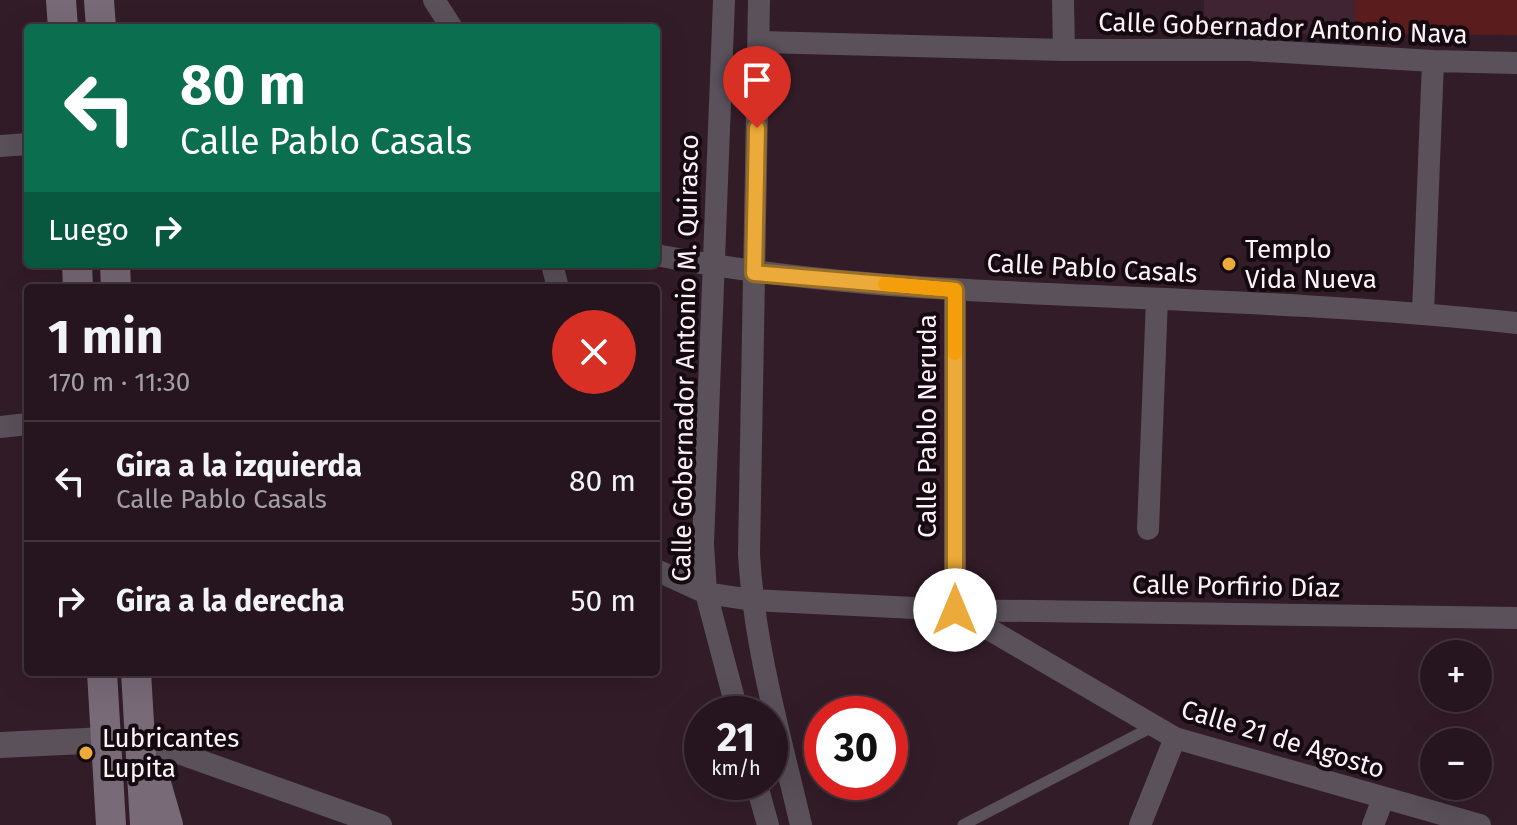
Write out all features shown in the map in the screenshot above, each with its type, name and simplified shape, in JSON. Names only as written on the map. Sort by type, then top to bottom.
[{"type":"main road","points":[[61,0],[63,24]]},
{"type":"main road","points":[[99,0],[101,24]]},
{"type":"main road","points":[[102,676],[111,825]]},
{"type":"main road","points":[[136,676],[145,825]]},
{"type":"main road","points":[[139,739],[158,786],[168,825]]},
{"type":"main road","points":[[95,825],[94,784],[106,740]]},
{"type":"street","points":[[434,0],[449,24]]},
{"type":"street","name":"Calle Gobernador Antonio M. Quirasco","points":[[724,0],[703,544],[706,593],[733,696]]},
{"type":"street","points":[[759,0],[749,554],[752,600],[761,651],[801,825]]},
{"type":"street","points":[[1063,0],[1064,50]]},
{"type":"street","name":"Calle Gobernador Antonio Nava","points":[[759,42],[1064,50],[1249,50],[1517,63]]},
{"type":"street","points":[[1423,313],[1433,61]]},
{"type":"street","points":[[0,146],[24,144]]},
{"type":"street","name":"Calle Pablo Casals","points":[[660,256],[754,273],[955,290],[1423,313],[1517,323]]},
{"type":"street","name":"Calle Pablo Neruda","points":[[955,290],[955,610]]},
{"type":"street","points":[[1148,529],[1157,299]]},
{"type":"street","points":[[0,427],[24,424]]},
{"type":"street","name":"Calle Porfirio Díaz","points":[[660,572],[706,593],[752,600],[955,610],[1517,618]]},
{"type":"street","name":"Calle 21 de Agosto","points":[[955,610],[1175,738],[1480,825]]},
{"type":"street","points":[[1140,825],[1175,738]]},
{"type":"street","points":[[139,739],[381,825]]},
{"type":"street","points":[[0,745],[106,740]]},
{"type":"street","points":[[1373,825],[1383,799]]},
{"type":"street","points":[[761,800],[768,825]]},
{"type":"lane","points":[[963,825],[1152,727]]},
{"type":"shaded area","points":[[1204,0],[1355,0],[1355,34],[1204,34]]},
{"type":"shaded area","points":[[1355,0],[1517,0],[1517,35],[1355,34]]},
{"type":"slow traffic","points":[[885,284],[955,290],[955,353]]},
{"type":"place","name":"Templo Vida Nueva","points":[[1229,264]]},
{"type":"place","name":"Lubricantes Lupita","points":[[86,753]]},
{"type":"route","points":[[757,128],[754,273],[955,290],[955,610]]}]
